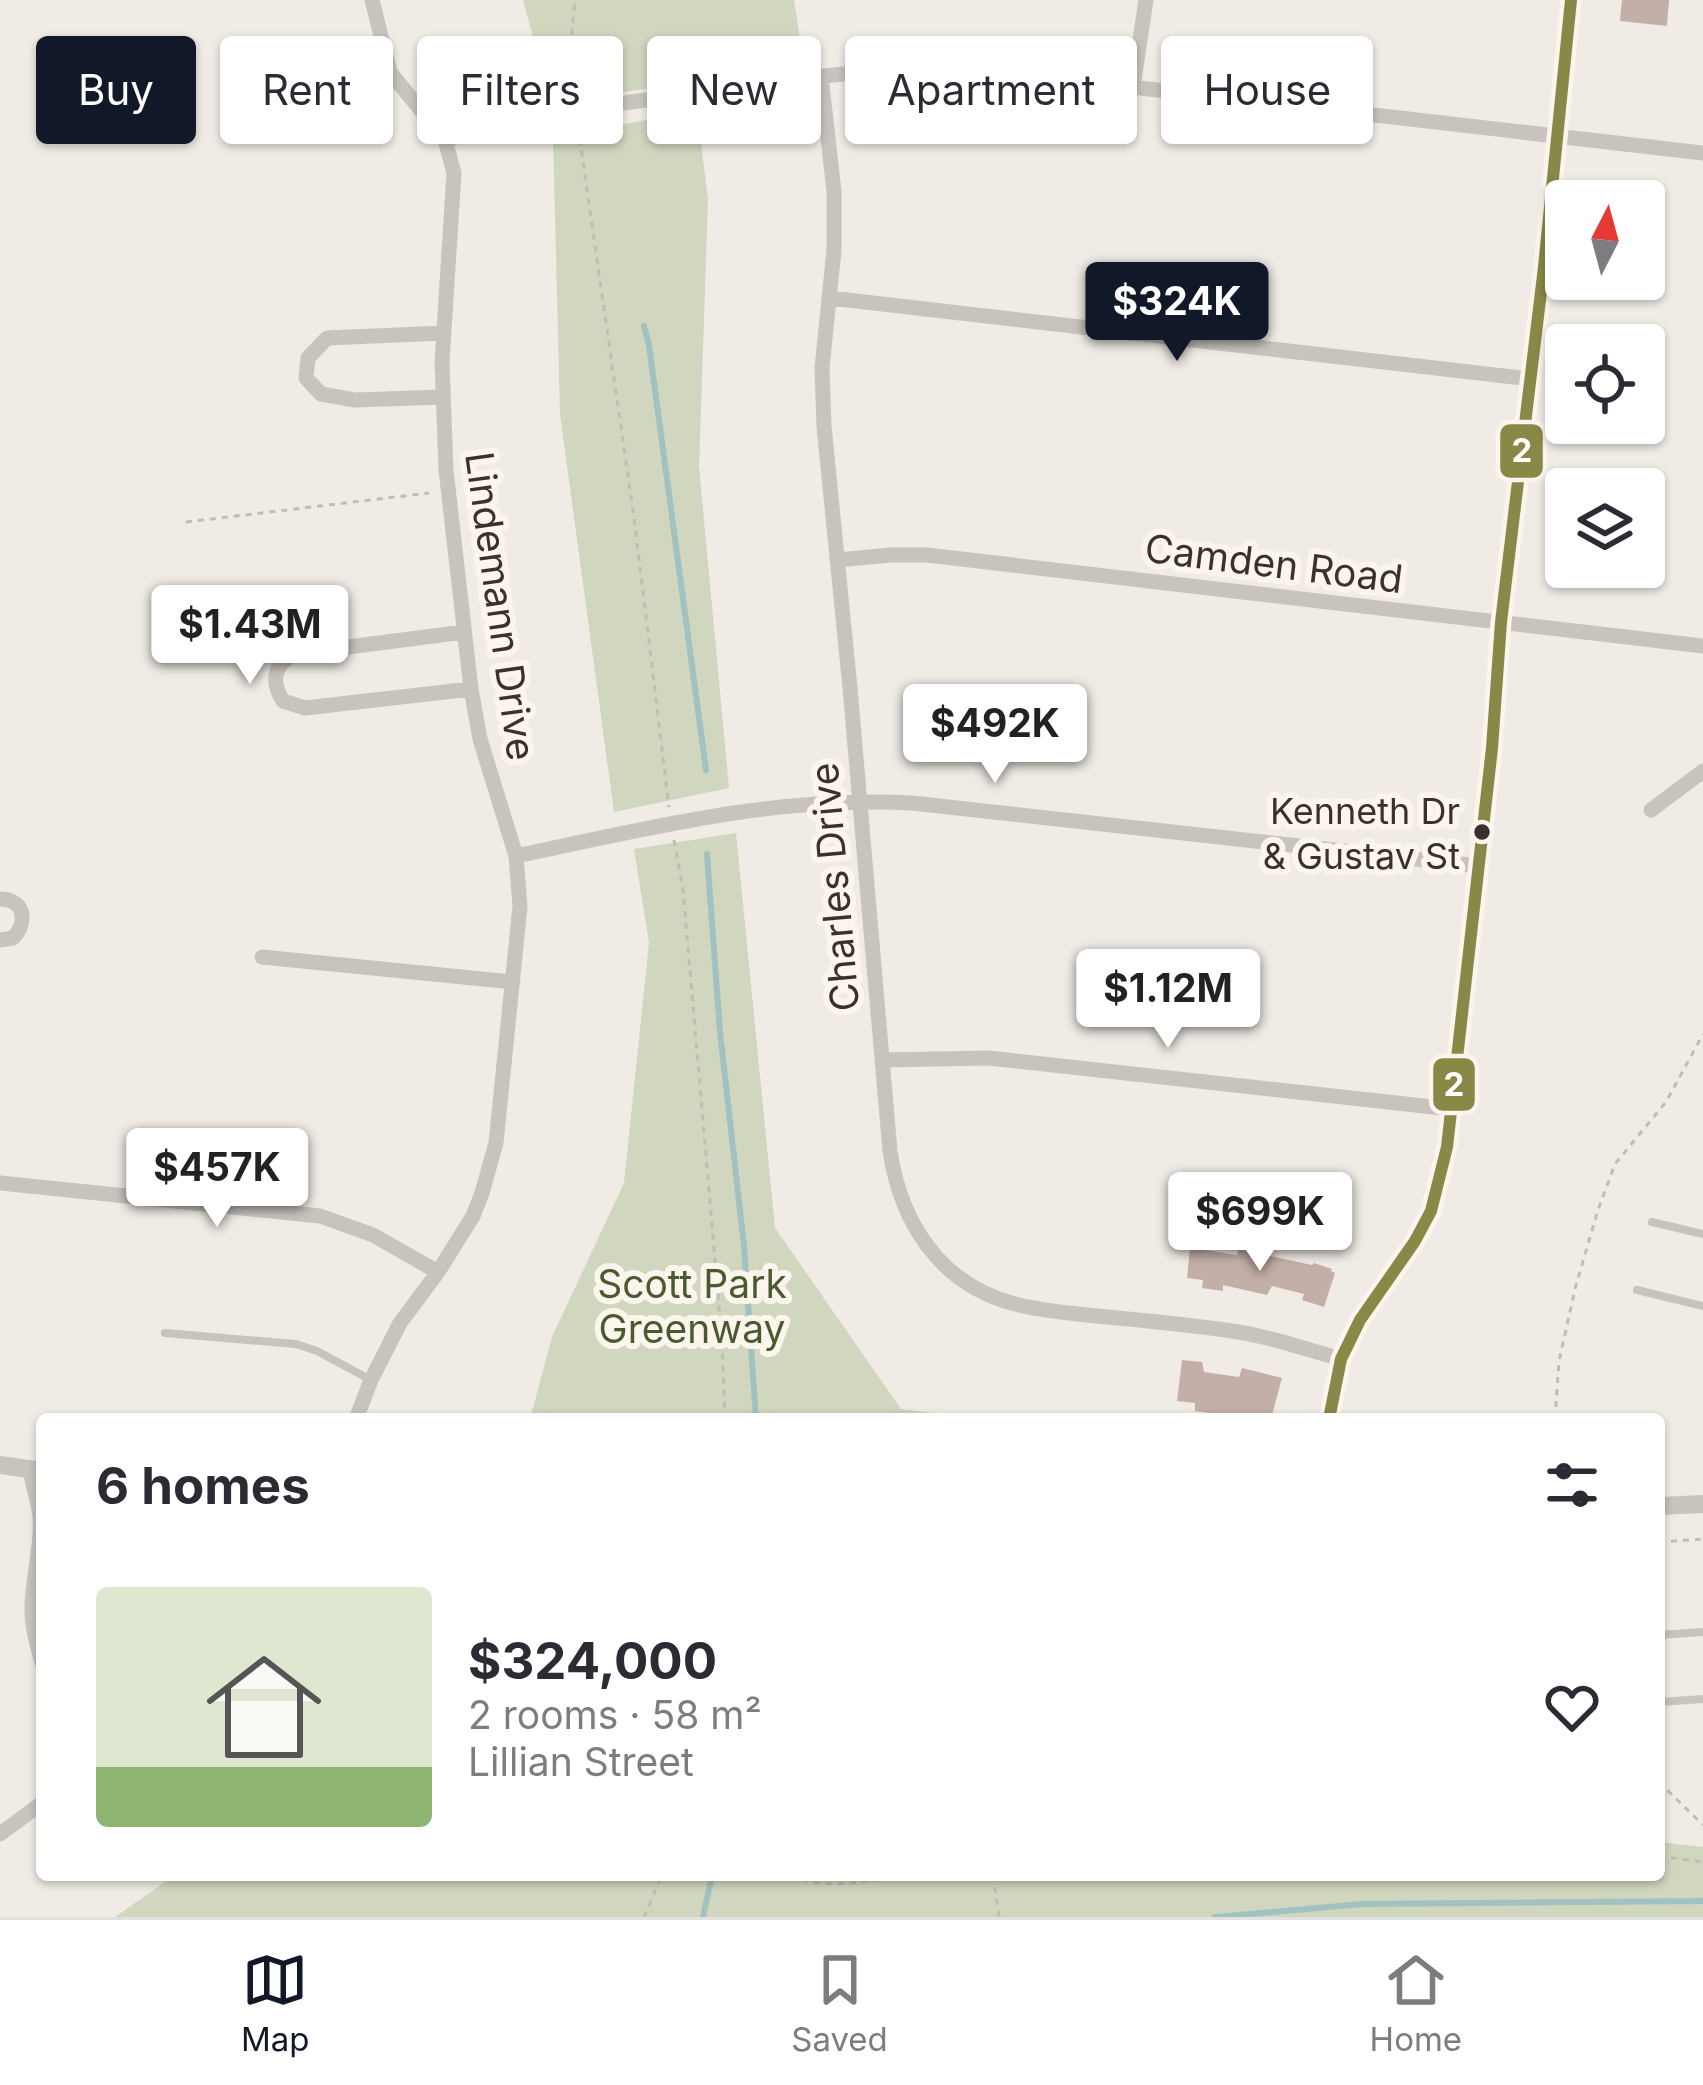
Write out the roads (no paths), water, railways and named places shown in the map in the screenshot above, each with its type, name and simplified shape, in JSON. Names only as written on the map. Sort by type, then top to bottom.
[{"type":"street","points":[[372,0],[390,72],[417,105]]},
{"type":"street","points":[[1137,60],[1146,0]]},
{"type":"street","points":[[1332,1413],[1341,1359],[1360,1320],[1431,1211],[1447,1147],[1571,0]]},
{"type":"street","points":[[821,76],[845,74]]},
{"type":"street","name":"Charles Drive","points":[[821,76],[834,191],[834,250],[822,368],[890,1151],[902,1202],[928,1249],[964,1282],[1012,1304],[1252,1334],[1341,1359]]},
{"type":"street","points":[[1137,87],[1703,153]]},
{"type":"street","name":"Lindemann Drive","points":[[358,1413],[400,1323],[473,1216],[491,1163],[520,906],[516,856],[480,739],[471,689],[448,490],[443,333],[454,173],[446,144]]},
{"type":"street","points":[[830,298],[1530,379]]},
{"type":"street","points":[[443,333],[327,338],[308,358],[306,378],[321,394],[356,400],[443,397]]},
{"type":"street","name":"Camden Road","points":[[837,560],[927,556],[1703,646]]},
{"type":"street","points":[[464,632],[295,654],[284,659],[274,679],[283,701],[305,708],[471,689]]},
{"type":"street","points":[[1651,810],[1703,771]]},
{"type":"street","points":[[516,856],[739,810],[860,800],[1479,866]]},
{"type":"street","points":[[0,899],[14,901],[23,918],[22,929],[13,938],[0,940]]},
{"type":"street","points":[[262,956],[513,982]]},
{"type":"street","points":[[882,1060],[989,1058],[1451,1109]]},
{"type":"street","points":[[0,1183],[320,1216],[373,1235],[438,1272]]},
{"type":"street","points":[[0,1465],[36,1470]]},
{"type":"street","points":[[1665,1506],[1703,1504]]},
{"type":"street","points":[[36,1569],[32,1609],[36,1644]]},
{"type":"street","points":[[0,1834],[36,1807]]},
{"type":"lane","points":[[1652,1222],[1703,1234]]},
{"type":"lane","points":[[1637,1290],[1703,1306]]},
{"type":"lane","points":[[165,1333],[296,1345],[370,1380]]},
{"type":"lane","points":[[1665,1635],[1703,1632]]},
{"type":"lane","points":[[1665,1702],[1703,1699]]},
{"type":"waterway","points":[[644,326],[706,770]]},
{"type":"waterway","points":[[707,854],[756,1413]]},
{"type":"waterway","points":[[703,1917],[711,1881]]},
{"type":"waterway","points":[[1215,1917],[1363,1904],[1703,1901]]},
{"type":"place","name":"Kenneth Dr & Gustav St","points":[[1482,832]]},
{"type":"park label","name":"Scott Park Greenway","points":[[692,1306]]}]
